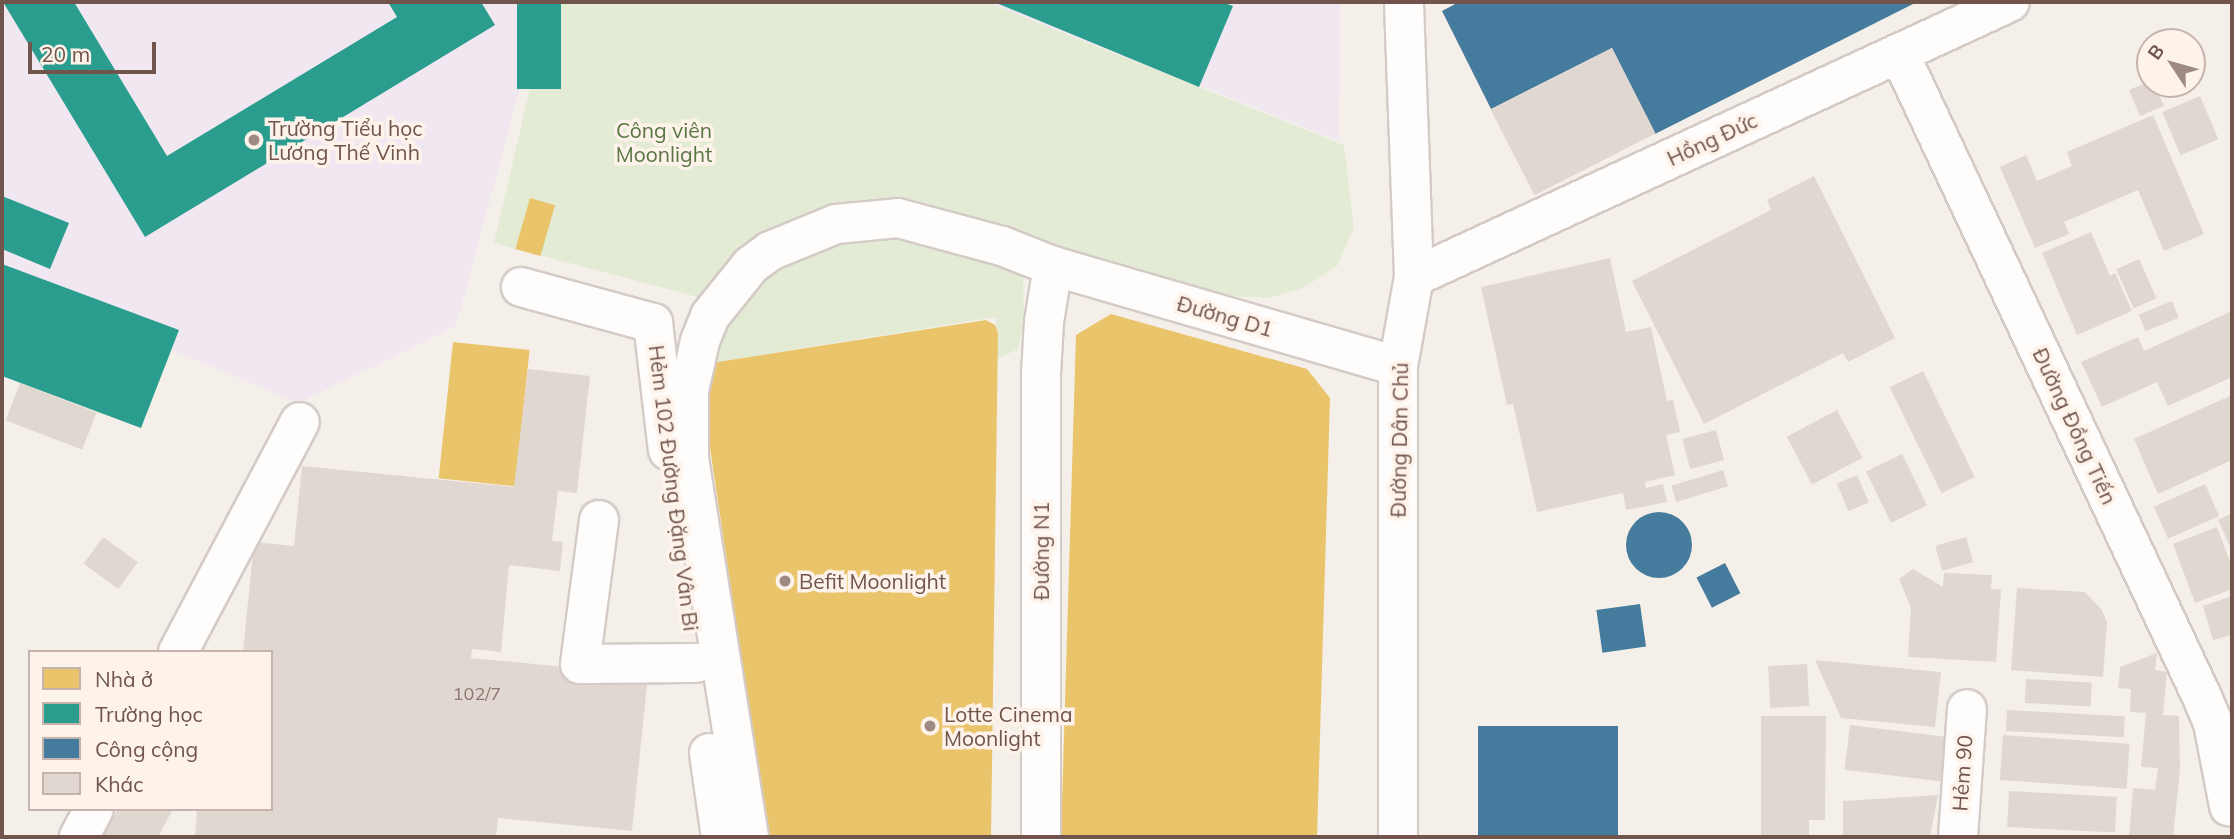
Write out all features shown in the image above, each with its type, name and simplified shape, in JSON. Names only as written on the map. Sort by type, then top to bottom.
[{"type":"street","name":"Đường Dân Chủ","points":[[1398,837],[1398,366],[1414,277],[1404,2]]},
{"type":"street","name":"Hồng Đức","points":[[1414,277],[2010,2]]},
{"type":"street","name":"Đường Đồng Tiến","points":[[1899,53],[2202,697],[2213,723],[2229,806]]},
{"type":"street","name":"Đường D1","points":[[749,837],[689,457],[689,390],[699,341],[710,316],[751,265],[770,251],[815,231],[858,220],[898,219],[1002,246],[1053,266],[1398,366]]},
{"type":"street","name":"Đường N1","points":[[1041,837],[1041,374],[1044,322],[1053,266]]},
{"type":"street","name":"Hẻm 102 Đường Đặng Vân Bi","points":[[521,288],[653,323],[677,531],[721,837]]},
{"type":"street","points":[[179,650],[300,422]]},
{"type":"street","name":"Hẻm 102 Đường Đặng Vân Bi","points":[[599,520],[580,664],[696,663]]},
{"type":"street","name":"Hẻm 90","points":[[1958,837],[1967,709]]},
{"type":"street","points":[[79,837],[93,811]]},
{"type":"shaded area","name":"Trường Tiểu học Lương Thế Vinh","points":[[2,2],[543,2],[456,326],[299,403],[2,279]]},
{"type":"shaded area","points":[[987,2],[1340,2],[1339,141]]},
{"type":"green space","name":"Công viên Moonlight","points":[[550,2],[986,2],[1344,145],[1354,228],[1337,266],[1303,288],[1268,298],[1229,296],[1069,252],[875,208],[705,299],[494,243]]},
{"type":"green space","points":[[887,228],[1023,273],[1024,321],[1018,349],[997,359],[996,317],[711,363],[729,312],[771,263]]},
{"type":"building: Nhà ở","points":[[530,198],[555,205],[540,256],[515,249]]},
{"type":"building: Nhà ở","points":[[1111,314],[1307,369],[1330,398],[1317,837],[1061,837],[1076,335]]},
{"type":"building: Nhà ở","points":[[986,320],[995,325],[998,333],[991,837],[768,837],[699,374],[711,363]]},
{"type":"building: Nhà ở","points":[[453,342],[530,350],[515,486],[439,478]]},
{"type":"building: Trường học","points":[[3,2],[74,2],[167,156],[397,17],[388,2],[481,2],[495,25],[145,237]]},
{"type":"building: Trường học","points":[[517,2],[561,2],[561,89],[517,89]]},
{"type":"building: Trường học","points":[[994,2],[1222,2],[1233,6],[1199,87]]},
{"type":"building: Trường học","points":[[2,196],[69,223],[50,269],[2,249]]},
{"type":"building: Trường học","points":[[2,264],[179,330],[141,428],[2,376]]},
{"type":"building: Công cộng","points":[[1459,2],[1917,2],[1655,134],[1612,48],[1491,109],[1442,11]]},
{"type":"building: Công cộng","points":[[1659,512],[1682,522],[1692,545],[1682,568],[1659,578],[1636,568],[1626,545],[1636,522]]},
{"type":"building: Công cộng","points":[[1725,563],[1740,593],[1712,608],[1696,578]]},
{"type":"building: Công cộng","points":[[1640,604],[1646,647],[1602,653],[1596,610]]},
{"type":"building: Công cộng","points":[[1478,726],[1618,726],[1618,837],[1478,837]]},
{"type":"building: Khác","points":[[1612,48],[1656,134],[1534,195],[1491,110]]},
{"type":"building: Khác","points":[[2136,87],[2136,98],[2161,98],[2164,106],[2140,116],[2129,90]]},
{"type":"building: Khác","points":[[2201,98],[2218,139],[2181,155],[2162,112]]},
{"type":"building: Khác","points":[[2153,115],[2204,234],[2164,251],[2138,190],[2064,222],[2069,234],[2035,248],[2000,167],[2026,155],[2037,181],[2072,166],[2067,152]]},
{"type":"building: Khác","points":[[1814,176],[1895,338],[1848,362],[1843,353],[1704,424],[1632,281],[1771,210],[1767,200]]},
{"type":"building: Khác","points":[[2091,232],[2110,276],[2115,273],[2132,311],[2077,335],[2042,253]]},
{"type":"building: Khác","points":[[1610,258],[1626,332],[1651,327],[1667,401],[1673,400],[1680,432],[1666,435],[1675,475],[1645,482],[1646,488],[1663,484],[1667,502],[1626,510],[1623,493],[1537,512],[1513,404],[1507,405],[1481,287]]},
{"type":"building: Khác","points":[[2139,259],[2156,298],[2134,308],[2116,269]]},
{"type":"building: Khác","points":[[2172,301],[2179,318],[2145,331],[2139,314]]},
{"type":"building: Khác","points":[[2232,311],[2232,377],[2168,406],[2157,382],[2102,407],[2081,362],[2138,337],[2144,351]]},
{"type":"building: Khác","points":[[528,369],[590,376],[577,493],[558,491],[552,541],[563,542],[560,571],[509,565],[501,652],[472,649],[471,658],[648,675],[632,831],[498,818],[496,837],[195,837],[197,811],[273,811],[273,650],[243,650],[254,542],[294,546],[302,466],[514,487]]},
{"type":"building: Khác","points":[[1923,371],[1975,477],[1941,493],[1890,387]]},
{"type":"building: Khác","points":[[20,383],[97,412],[82,450],[6,420]]},
{"type":"building: Khác","points":[[2232,395],[2232,460],[2158,494],[2134,439]]},
{"type":"building: Khác","points":[[1837,410],[1862,458],[1812,484],[1787,437]]},
{"type":"building: Khác","points":[[1716,430],[1724,460],[1690,469],[1682,439]]},
{"type":"building: Khác","points":[[1902,454],[1927,505],[1891,523],[1866,472]]},
{"type":"building: Khác","points":[[1723,470],[1728,486],[1676,502],[1671,486]]},
{"type":"building: Khác","points":[[1857,475],[1869,503],[1848,511],[1837,484]]},
{"type":"building: Khác","points":[[2205,484],[2219,516],[2168,539],[2154,507]]},
{"type":"building: Khác","points":[[2232,513],[2232,551],[2218,520]]},
{"type":"building: Khác","points":[[2217,527],[2232,567],[2232,589],[2195,603],[2173,544]]},
{"type":"building: Khác","points":[[103,537],[138,562],[118,589],[84,564]]},
{"type":"building: Khác","points":[[1966,537],[1973,562],[1942,571],[1935,546]]},
{"type":"building: Khác","points":[[1913,569],[1943,587],[1944,573],[1992,575],[1991,589],[2001,590],[1996,662],[1908,657],[1911,608],[1899,579]]},
{"type":"building: Khác","points":[[2017,588],[2085,592],[2102,610],[2107,623],[2103,677],[2011,670]]},
{"type":"building: Khác","points":[[2232,596],[2232,635],[2213,640],[2203,606]]},
{"type":"building: Khác","points":[[2157,653],[2155,670],[2167,672],[2163,715],[2179,716],[2180,770],[2173,837],[2129,837],[2133,788],[2155,790],[2158,768],[2141,767],[2146,713],[2130,712],[2131,689],[2118,688],[2120,667]]},
{"type":"building: Khác","points":[[1815,660],[1941,672],[1935,727],[1841,718]]},
{"type":"building: Khác","points":[[1807,664],[1809,706],[1770,708],[1768,666]]},
{"type":"building: Khác","points":[[2026,679],[2092,682],[2091,706],[2025,703]]},
{"type":"building: Khác","points":[[2007,710],[2125,716],[2124,737],[2006,731]]},
{"type":"building: Khác","points":[[1761,716],[1826,716],[1825,820],[1809,820],[1809,837],[1761,837]]},
{"type":"building: Khác","points":[[1850,725],[1947,737],[1942,782],[1845,770]]},
{"type":"building: Khác","points":[[2003,735],[2130,744],[2127,789],[2000,780]]},
{"type":"building: Khác","points":[[2009,791],[2117,797],[2115,833],[2007,827]]},
{"type":"building: Khác","points":[[1938,795],[1930,837],[1843,837],[1843,801]]},
{"type":"building: Khác","points":[[117,811],[172,811],[158,837],[103,837]]},
{"type":"place","name":"Trường Tiểu học Lương Thế Vinh","points":[[254,140]]},
{"type":"place","name":"Befit Moonlight","points":[[785,581]]},
{"type":"place","name":"Lotte Cinema Moonlight","points":[[930,726]]}]
